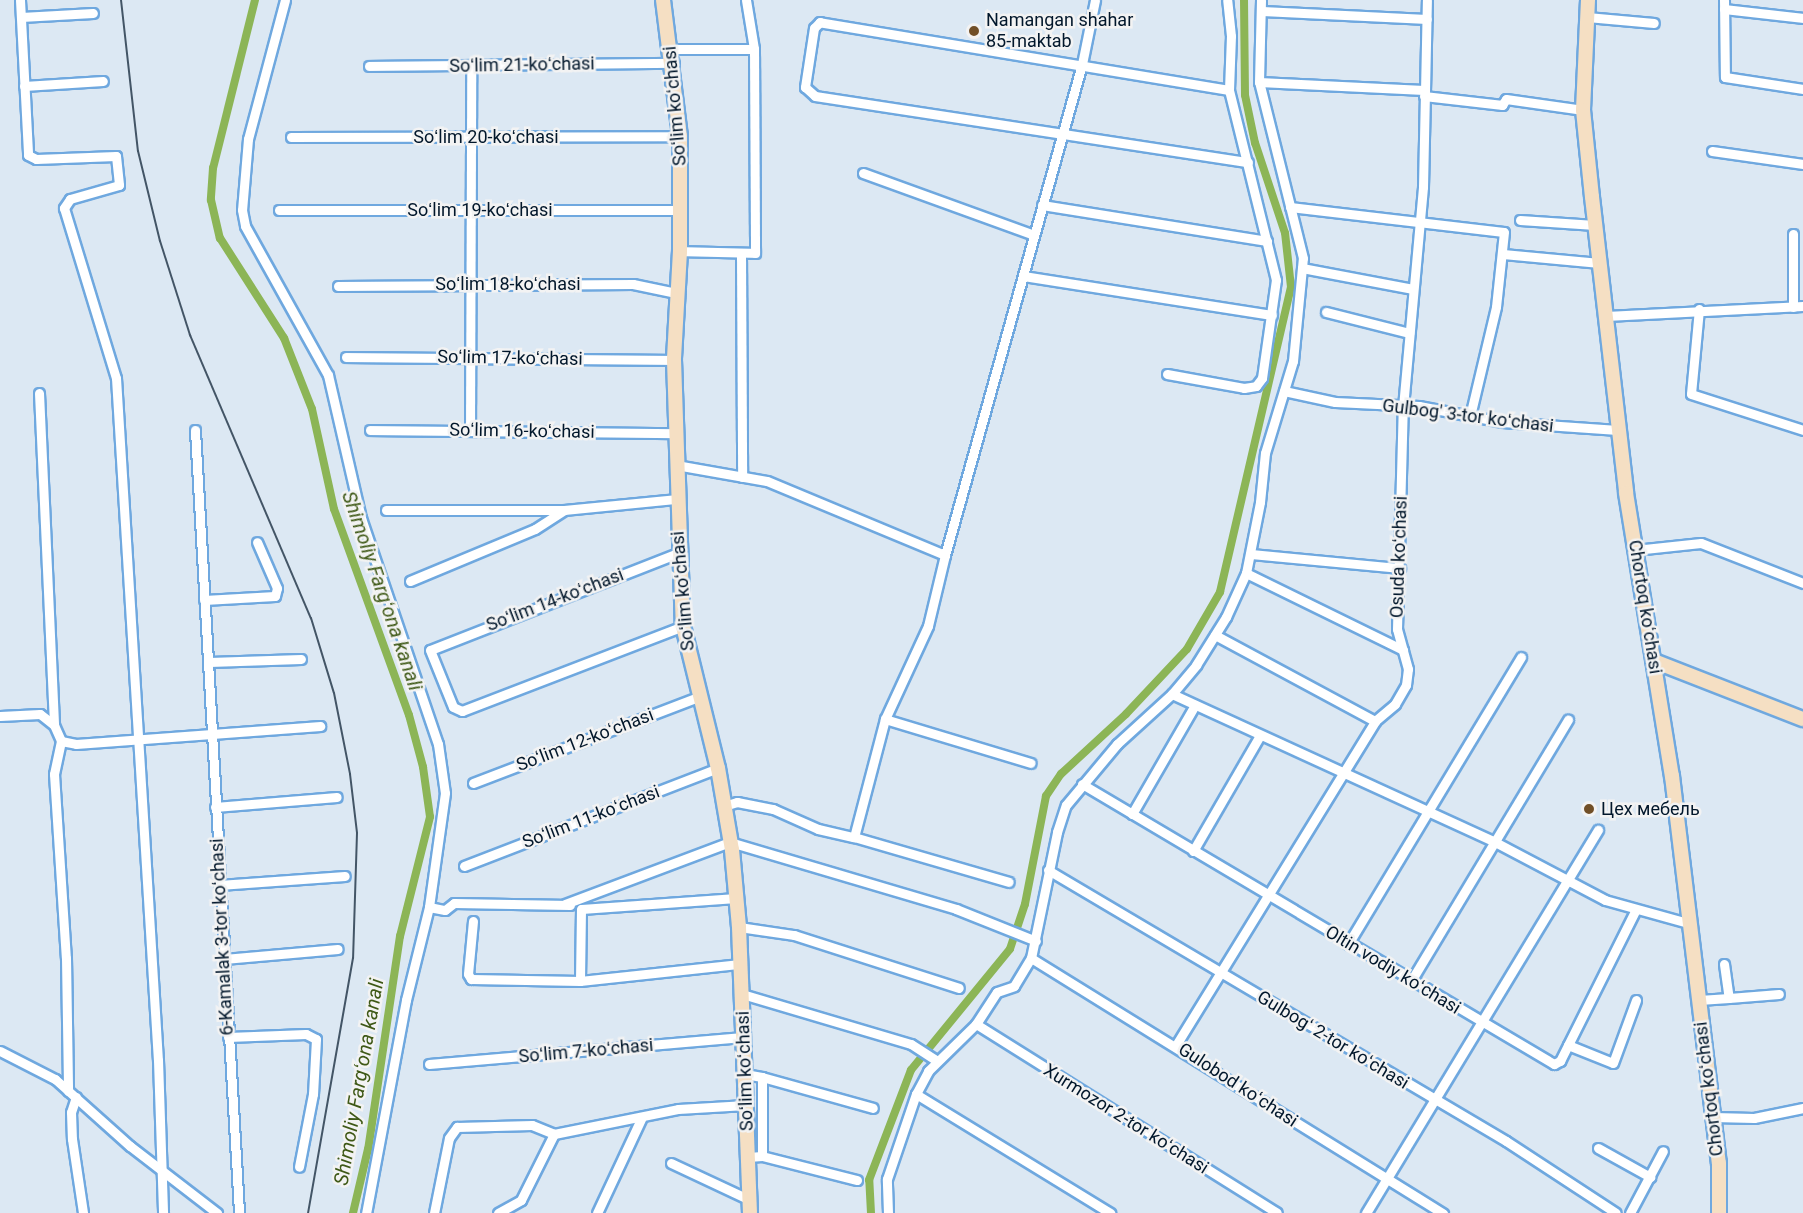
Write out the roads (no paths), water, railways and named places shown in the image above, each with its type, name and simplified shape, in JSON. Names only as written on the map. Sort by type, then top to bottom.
[{"type":"main road","name":"Soʻlim koʻchasi","points":[[663,0],[673,56],[680,136],[680,251],[674,360],[678,553],[683,626],[698,697],[718,768],[730,842],[739,927],[746,1106],[755,1156],[750,1207]]},
{"type":"main road","name":"Chortoq koʻchasi","points":[[1588,0],[1583,110],[1595,225],[1618,430],[1654,661],[1699,1000],[1713,1118],[1719,1213]]},
{"type":"main road","points":[[1654,661],[1803,719]]},
{"type":"street","points":[[20,0],[26,150],[31,158],[116,156],[119,185],[70,199],[64,208],[116,378],[163,1213]]},
{"type":"street","points":[[285,0],[248,139],[242,210],[250,241],[313,344],[328,375],[361,518],[438,744],[445,812],[429,906],[405,1000],[366,1213]]},
{"type":"street","points":[[680,251],[741,254],[755,252],[754,49],[746,0]]},
{"type":"street","points":[[854,837],[885,719],[928,626],[945,555],[1082,64],[1095,0]]},
{"type":"street","points":[[1167,374],[1244,388],[1256,386],[1262,378],[1276,279],[1229,90],[1232,36],[1227,0]]},
{"type":"street","points":[[888,1213],[887,1179],[916,1094],[935,1060],[976,1024],[998,992],[1014,986],[1031,958],[1061,816],[1082,784],[1117,744],[1172,694],[1215,635],[1246,573],[1251,554],[1264,453],[1284,391],[1300,314],[1302,268],[1300,242],[1259,82],[1261,0]]},
{"type":"street","name":"Osuda koʻchasi","points":[[1176,1045],[1375,721],[1395,704],[1406,685],[1408,669],[1397,629],[1403,407],[1425,160],[1424,93],[1427,0]]},
{"type":"street","points":[[1803,18],[1724,5],[1725,77],[1803,89]]},
{"type":"street","points":[[1262,11],[1427,19]]},
{"type":"street","points":[[21,17],[93,13]]},
{"type":"street","points":[[1587,17],[1654,23]]},
{"type":"street","points":[[1229,90],[820,22],[814,28],[805,83],[808,93],[1248,162]]},
{"type":"street","name":"Soʻlim 21-koʻchasi","points":[[369,66],[471,65],[673,56],[754,49]]},
{"type":"street","points":[[470,431],[471,65]]},
{"type":"street","points":[[24,86],[103,81]]},
{"type":"street","points":[[1259,82],[1424,93],[1502,105],[1506,99],[1583,110]]},
{"type":"street","name":"Soʻlim 20-koʻchasi","points":[[291,137],[680,136]]},
{"type":"street","points":[[1712,151],[1803,164]]},
{"type":"street","points":[[864,173],[1034,235]]},
{"type":"street","points":[[1042,205],[1267,242]]},
{"type":"street","points":[[1290,207],[1503,232],[1506,237],[1496,307],[1470,416]]},
{"type":"street","name":"Soʻlim 19-koʻchasi","points":[[279,210],[681,210]]},
{"type":"street","points":[[1520,220],[1595,225]]},
{"type":"street","points":[[1606,316],[1699,309],[1798,306],[1793,234]]},
{"type":"street","points":[[741,254],[742,477]]},
{"type":"street","points":[[1503,254],[1600,263]]},
{"type":"street","points":[[1302,268],[1413,289]]},
{"type":"street","points":[[1023,276],[1272,315]]},
{"type":"street","name":"Soʻlim 18-koʻchasi","points":[[338,286],[633,284],[676,293]]},
{"type":"street","points":[[1699,309],[1691,394],[1803,430]]},
{"type":"street","points":[[1326,312],[1409,333]]},
{"type":"street","name":"Soʻlim 17-koʻchasi","points":[[346,357],[674,360]]},
{"type":"street","name":"Gulbog' 3-tor koʻchasi","points":[[1284,391],[1307,398],[1403,407],[1502,422],[1618,430]]},
{"type":"street","points":[[39,393],[54,725],[60,741],[54,774],[66,958],[72,1094],[70,1112],[83,1213]]},
{"type":"street","name":"6-Kamalak 3-tor koʻchasi","points":[[195,430],[204,600],[210,662],[219,885],[239,1213]]},
{"type":"street","name":"Soʻlim 16-koʻchasi","points":[[370,430],[675,433]]},
{"type":"street","points":[[676,465],[742,477],[793,491],[945,555]]},
{"type":"street","points":[[386,510],[564,510],[677,499]]},
{"type":"street","points":[[410,581],[535,529],[564,510]]},
{"type":"street","points":[[204,600],[274,596],[277,588],[257,542]]},
{"type":"street","points":[[1635,550],[1701,543],[1803,583]]},
{"type":"street","name":"Soʻlim 14-koʻchasi","points":[[678,553],[431,647],[453,707],[462,711],[683,626]]},
{"type":"street","points":[[1251,554],[1400,568]]},
{"type":"street","points":[[1246,573],[1403,650]]},
{"type":"street","points":[[1215,635],[1375,721]]},
{"type":"street","points":[[1348,944],[1521,657]]},
{"type":"street","points":[[210,662],[302,658]]},
{"type":"street","points":[[1172,694],[1259,737],[1495,842],[1567,882],[1635,911],[1688,923]]},
{"type":"street","name":"Soʻlim 12-koʻchasi","points":[[473,783],[698,697]]},
{"type":"street","points":[[1132,814],[1195,705]]},
{"type":"street","points":[[0,716],[40,714],[54,725]]},
{"type":"street","points":[[885,719],[1031,763]]},
{"type":"street","points":[[1411,981],[1568,720]]},
{"type":"street","points":[[60,741],[76,744],[320,726]]},
{"type":"street","points":[[1193,850],[1259,737]]},
{"type":"street","name":"Soʻlim 11-koʻchasi","points":[[464,866],[718,768]]},
{"type":"street","name":"Oltin vodiy koʻchasi","points":[[1082,784],[1479,1022],[1554,1064],[1568,1045],[1635,911]]},
{"type":"street","points":[[215,807],[337,798]]},
{"type":"street","points":[[724,806],[737,802],[773,809],[818,829],[854,837],[1009,882]]},
{"type":"street","points":[[1366,1213],[1479,1022],[1598,830]]},
{"type":"street","points":[[565,904],[730,842],[956,909],[1033,940]]},
{"type":"street","name":"Gulbogʻ 2-tor koʻchasi","points":[[1048,870],[1506,1141],[1616,1213]]},
{"type":"street","points":[[219,885],[345,876]]},
{"type":"street","points":[[429,906],[445,910],[454,903],[565,904],[581,909],[736,898]]},
{"type":"street","points":[[580,981],[581,909]]},
{"type":"street","points":[[473,921],[468,974],[471,979],[580,981],[740,964]]},
{"type":"street","points":[[739,927],[794,935],[959,988]]},
{"type":"street","points":[[224,959],[338,950]]},
{"type":"street","name":"Gulobod koʻchasi","points":[[1031,958],[1176,1045],[1443,1213]]},
{"type":"street","points":[[1724,964],[1729,998]]},
{"type":"street","points":[[741,994],[911,1044],[935,1060]]},
{"type":"street","points":[[1699,1000],[1779,994]]},
{"type":"street","points":[[1568,1045],[1613,1064],[1636,1000]]},
{"type":"street","name":"Xurmozor 2-tor koʻchasi","points":[[976,1024],[1277,1213]]},
{"type":"street","points":[[228,1037],[306,1034],[316,1039],[313,1094],[299,1167]]},
{"type":"street","name":"Soʻlim 7-koʻchasi","points":[[429,1064],[744,1037]]},
{"type":"street","points":[[0,1051],[25,1061],[72,1094],[217,1213]]},
{"type":"street","points":[[745,1074],[873,1108]]},
{"type":"street","points":[[762,1077],[755,1156],[857,1180]]},
{"type":"street","points":[[916,1094],[1093,1209],[1110,1213]]},
{"type":"street","points":[[434,1213],[454,1129],[532,1125],[554,1134],[678,1109],[746,1106]]},
{"type":"street","points":[[1713,1118],[1754,1118],[1803,1108]]},
{"type":"street","points":[[597,1213],[642,1117]]},
{"type":"street","points":[[498,1213],[521,1200],[554,1134]]},
{"type":"street","points":[[1598,1148],[1650,1177]]},
{"type":"street","points":[[1630,1213],[1663,1151]]},
{"type":"street","points":[[671,1163],[750,1207]]},
{"type":"waterway","name":"Shimoliy Fargʻona kanali","points":[[255,0],[213,168],[211,200],[220,238],[284,338],[312,409],[334,509],[409,715],[423,767],[430,817],[400,936],[368,1149],[353,1213]]},
{"type":"waterway","points":[[871,1213],[869,1180],[911,1070],[1010,949],[1025,904],[1046,796],[1061,774],[1126,714],[1187,649],[1220,592],[1291,287],[1285,233],[1255,143],[1245,95],[1244,0]]},
{"type":"railway","points":[[121,0],[138,151],[160,241],[190,335],[311,618],[334,693],[350,774],[357,833],[353,958],[308,1213]]},
{"type":"place","name":"Namangan shahar 85-maktab","points":[[974,31]]},
{"type":"place","name":"Цех мебель","points":[[1589,809]]}]
